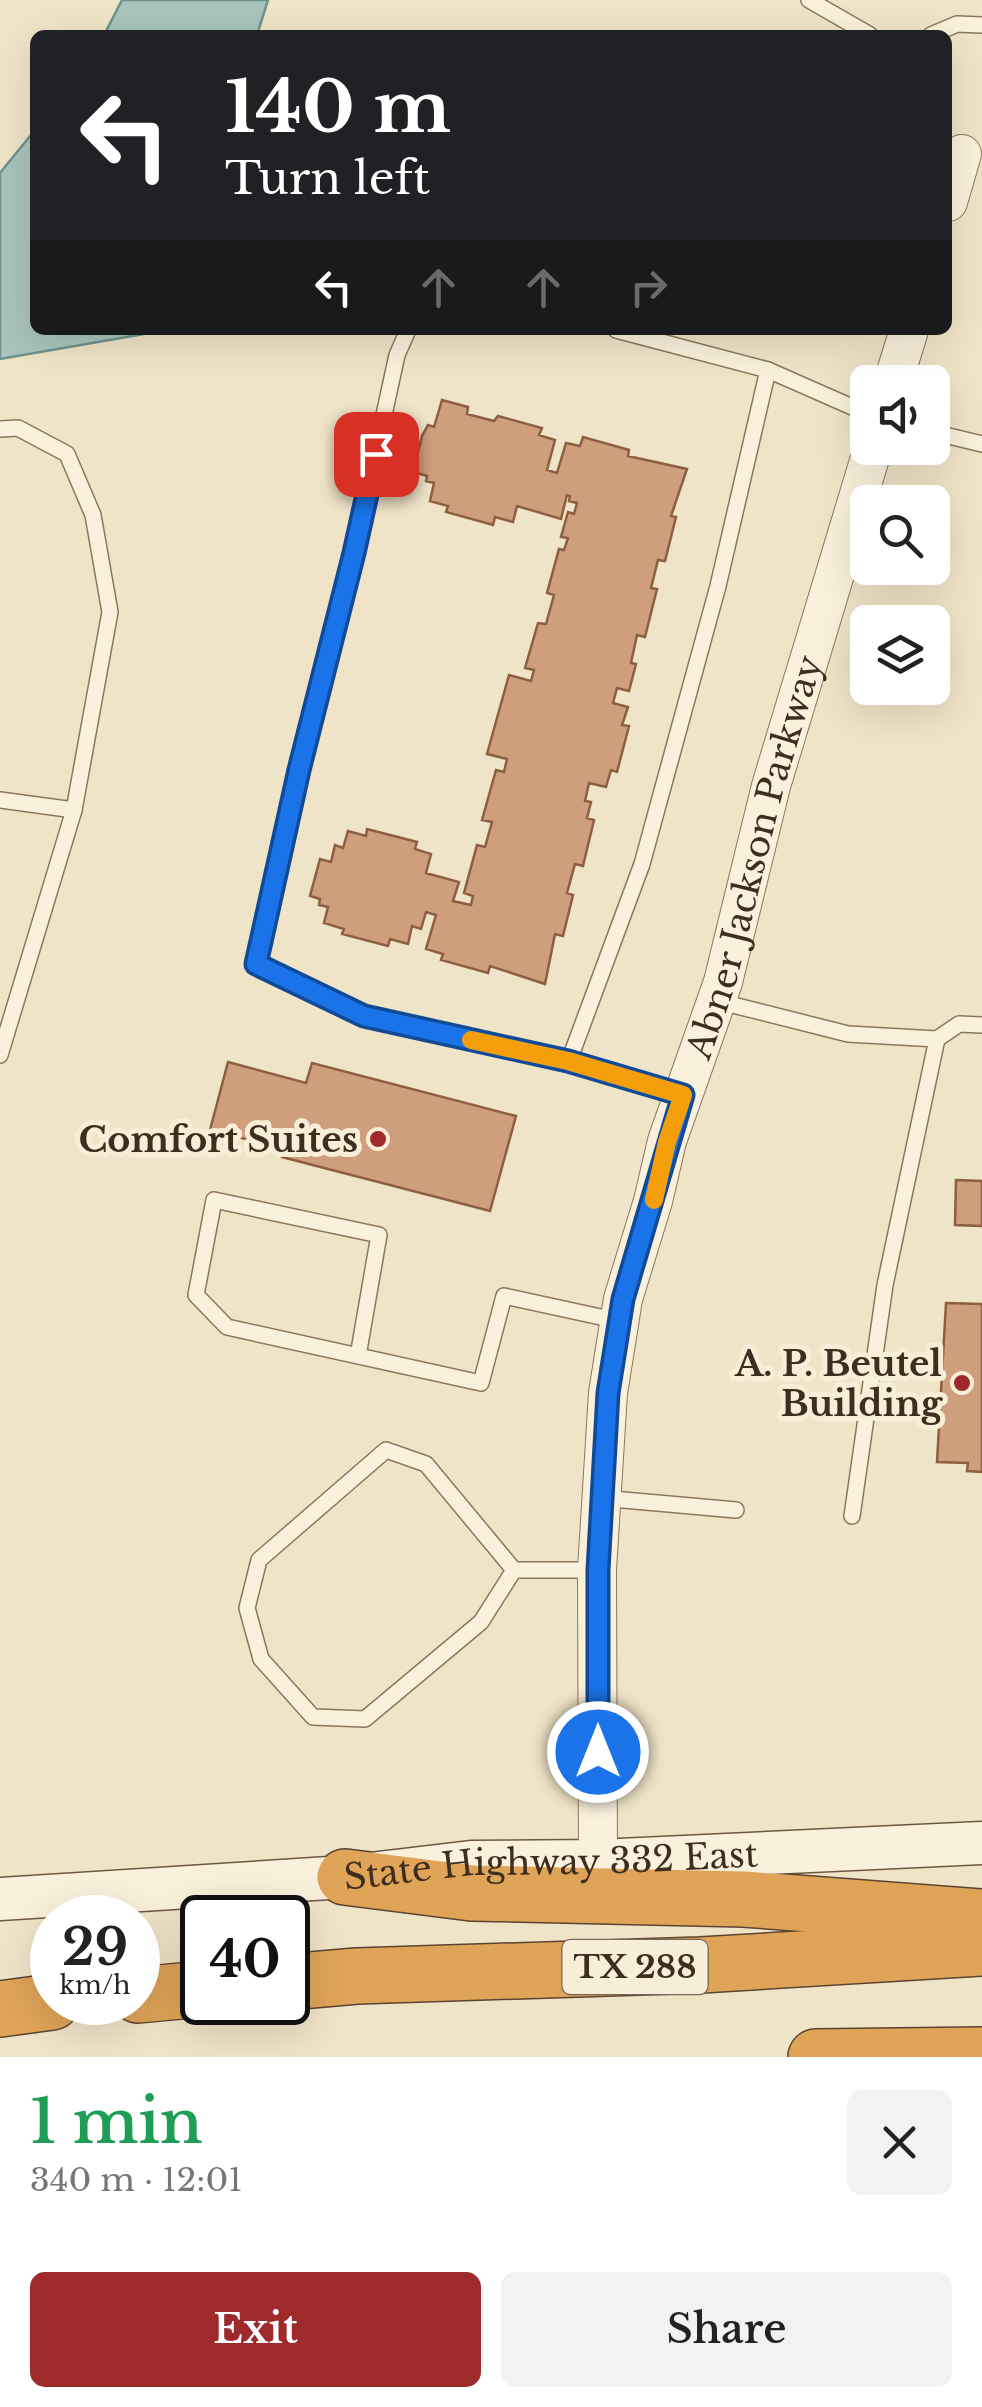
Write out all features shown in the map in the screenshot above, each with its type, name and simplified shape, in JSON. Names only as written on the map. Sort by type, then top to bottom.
[{"type":"highway","points":[[345,1877],[472,1893],[744,1899],[982,1917]]},
{"type":"highway","name":"TX 288","points":[[310,1980],[701,1965],[982,1948]]},
{"type":"highway","points":[[816,2057],[982,2055]]},
{"type":"main road","name":"State Highway 332 East","points":[[0,1900],[345,1877],[470,1862],[598,1861],[982,1843]]},
{"type":"street","points":[[952,190],[964,152]]},
{"type":"street","points":[[898,365],[907,335]]},
{"type":"street","name":"Abner Jackson Parkway","points":[[598,1861],[598,1570],[608,1393],[619,1320],[667,1142],[717,1001],[771,786],[868,465]]},
{"type":"lane","points":[[809,0],[861,30]]},
{"type":"lane","points":[[943,30],[957,24],[982,25]]},
{"type":"lane","points":[[406,335],[397,354],[256,964],[364,1016],[568,1061],[683,1095]]},
{"type":"lane","points":[[635,335],[768,370],[850,406]]},
{"type":"lane","points":[[568,1061],[642,864],[718,586],[768,370]]},
{"type":"lane","points":[[0,428],[18,428],[68,454],[94,515],[110,612],[74,810],[0,1054]]},
{"type":"lane","points":[[950,436],[982,444]]},
{"type":"lane","points":[[0,800],[74,810]]},
{"type":"lane","points":[[717,1001],[848,1034],[937,1039],[959,1024],[982,1025]]},
{"type":"lane","points":[[852,1516],[885,1286],[937,1039]]},
{"type":"lane","points":[[358,1356],[379,1236],[214,1200],[196,1295],[227,1328],[482,1383],[504,1296],[619,1320]]},
{"type":"lane","points":[[386,1450],[426,1464],[514,1570],[481,1622],[365,1720],[313,1717],[261,1659],[247,1608],[258,1560],[386,1450]]},
{"type":"lane","points":[[601,1498],[736,1510]]},
{"type":"lane","points":[[514,1570],[598,1570]]},
{"type":"water","points":[[122,0],[268,0],[259,30],[107,30]]},
{"type":"water","points":[[30,136],[30,335],[138,335],[0,359],[0,173]]},
{"type":"building","points":[[442,400],[468,407],[467,414],[494,421],[498,416],[542,428],[539,435],[555,440],[547,470],[557,473],[566,443],[580,446],[583,437],[629,450],[628,456],[687,469],[671,516],[676,517],[665,561],[658,560],[651,588],[657,589],[645,637],[637,635],[631,663],[636,664],[629,691],[617,688],[613,703],[628,707],[622,725],[629,726],[617,772],[611,770],[606,787],[589,783],[585,801],[591,802],[587,818],[594,820],[583,866],[575,864],[567,893],[573,895],[563,936],[555,934],[545,984],[490,966],[488,973],[441,960],[443,954],[426,949],[436,915],[426,912],[421,929],[412,926],[408,944],[390,939],[388,946],[342,934],[344,929],[324,923],[328,907],[310,896],[320,859],[331,862],[335,845],[343,848],[348,831],[366,836],[367,829],[417,842],[415,849],[431,854],[426,873],[459,882],[453,901],[471,905],[473,896],[464,893],[477,845],[485,847],[492,822],[482,820],[496,770],[504,772],[507,759],[487,754],[509,675],[531,681],[534,670],[525,668],[538,623],[546,624],[554,595],[547,593],[559,549],[564,550],[568,538],[561,537],[568,512],[574,514],[577,503],[569,501],[567,495],[561,519],[517,506],[513,522],[495,517],[493,525],[446,512],[448,506],[430,501],[434,483],[413,472],[422,436],[428,425],[434,427]]},
{"type":"building","name":"Comfort Suites","points":[[228,1062],[306,1083],[312,1063],[516,1116],[490,1211],[282,1157],[284,1149],[210,1130]]},
{"type":"building","points":[[956,1180],[982,1181],[982,1226],[955,1225]]},
{"type":"building","name":"A. P. Beutel Building","points":[[946,1303],[982,1304],[982,1472],[967,1471],[968,1463],[937,1462]]},
{"type":"slow traffic","points":[[471,1040],[568,1061],[683,1095],[654,1200]]},
{"type":"place","name":"Comfort Suites","points":[[378,1139]]},
{"type":"place","name":"A. P. Beutel Building","points":[[962,1383]]},
{"type":"route","points":[[376,454],[256,964],[364,1016],[568,1061],[683,1095],[623,1299],[608,1393],[598,1570],[598,1752]]}]
